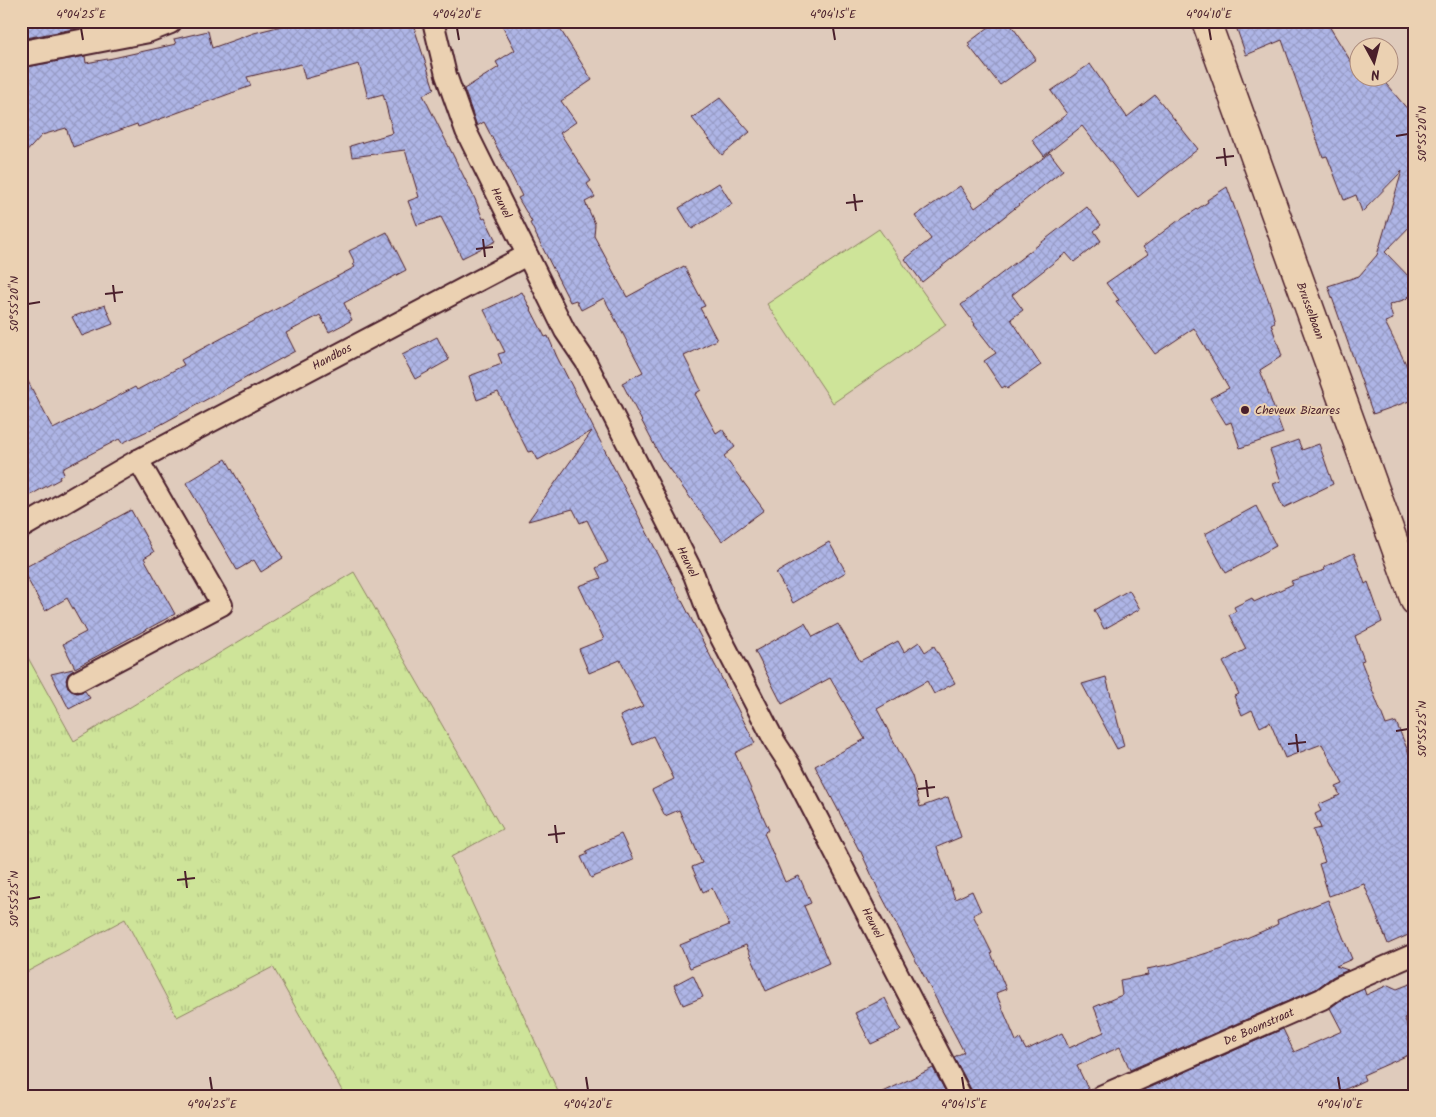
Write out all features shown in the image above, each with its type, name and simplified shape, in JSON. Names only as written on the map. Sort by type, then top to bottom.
[{"type":"main road","name":"Brusselbaan","points":[[1206,21],[1415,601]]},
{"type":"street","points":[[21,54],[146,30],[169,21]]},
{"type":"street","name":"Heuvel","points":[[433,21],[446,75],[466,131],[566,331],[586,362],[694,575],[709,616],[775,742],[790,765],[962,1096]]},
{"type":"street","name":"Handbos","points":[[21,528],[138,460],[527,254]]},
{"type":"street","points":[[78,680],[222,605],[138,460]]},
{"type":"street","name":"De Boomstraat","points":[[1101,1096],[1322,999],[1339,987],[1415,954]]},
{"type":"green space","points":[[879,229],[946,325],[833,403],[767,304]]},
{"type":"green space","points":[[354,572],[502,829],[451,857],[560,1096],[345,1096],[273,967],[177,1017],[125,919],[21,975],[21,645],[74,741]]},
{"type":"building","points":[[21,21],[78,21],[79,28],[21,39]]},
{"type":"building","points":[[301,21],[412,21],[434,89],[423,95],[475,199],[483,219],[485,218],[496,241],[462,258],[441,217],[417,225],[408,201],[419,197],[405,150],[352,157],[350,146],[393,133],[383,94],[368,98],[359,64],[305,79],[301,64],[247,77],[251,86],[138,127],[137,124],[73,147],[66,128],[42,135],[21,158],[21,68],[85,56],[86,63],[113,58],[176,44],[174,39],[208,31],[212,48],[254,33]]},
{"type":"building","points":[[500,21],[555,21],[592,80],[561,101],[576,122],[560,133],[591,181],[587,184],[595,197],[585,202],[595,224],[594,236],[627,297],[684,266],[705,306],[700,308],[717,340],[684,356],[701,390],[695,394],[716,433],[722,429],[735,447],[724,456],[764,510],[722,541],[661,458],[622,383],[643,372],[604,298],[581,310],[576,300],[570,302],[530,223],[532,222],[518,198],[522,196],[484,122],[477,126],[464,89],[499,67],[496,62],[515,50]]},
{"type":"building","points":[[997,21],[1008,21],[1036,59],[1000,85],[968,43]]},
{"type":"building","points":[[1234,21],[1326,21],[1348,57],[1348,88],[1390,88],[1415,118],[1415,221],[1385,252],[1415,283],[1415,290],[1406,299],[1389,305],[1393,319],[1385,322],[1415,382],[1415,399],[1373,414],[1328,286],[1359,276],[1377,255],[1402,171],[1362,212],[1356,195],[1344,200],[1327,156],[1323,157],[1282,40],[1246,55]]},
{"type":"building","points":[[1090,64],[1127,117],[1155,95],[1198,149],[1138,197],[1082,126],[1044,156],[1032,140],[1067,114],[1051,91]]},
{"type":"building","points":[[720,98],[750,132],[722,155],[692,118]]},
{"type":"building","points":[[1050,153],[1063,170],[922,282],[905,259],[931,239],[915,216],[960,186],[975,208]]},
{"type":"building","points":[[719,183],[732,204],[692,229],[679,208]]},
{"type":"building","points":[[1227,187],[1271,307],[1275,322],[1271,324],[1282,356],[1260,370],[1283,433],[1240,448],[1231,422],[1226,424],[1210,398],[1229,388],[1194,328],[1155,354],[1116,301],[1119,300],[1106,283],[1148,254],[1143,247]]},
{"type":"building","points":[[1087,207],[1101,225],[1094,231],[1101,241],[1074,262],[1066,253],[1012,295],[1023,310],[1011,319],[1041,365],[1007,389],[1005,386],[1002,388],[984,361],[996,353],[961,305]]},
{"type":"building","points":[[387,232],[406,270],[344,303],[352,320],[329,332],[320,315],[286,333],[295,351],[158,426],[122,443],[119,439],[62,469],[64,474],[59,477],[60,479],[21,500],[21,368],[53,429],[135,387],[137,390],[184,365],[181,360],[355,267],[349,251]]},
{"type":"building","points":[[522,292],[545,337],[548,336],[755,743],[735,753],[769,830],[764,833],[785,882],[799,876],[811,903],[804,906],[829,963],[766,991],[746,945],[690,968],[680,945],[729,925],[712,888],[703,892],[692,867],[702,863],[679,810],[665,816],[652,790],[674,779],[653,736],[633,745],[620,716],[643,706],[620,660],[589,673],[579,649],[604,639],[579,586],[601,578],[596,568],[608,562],[587,520],[580,523],[573,509],[528,521],[592,431],[538,460],[533,451],[528,452],[498,392],[477,400],[469,376],[502,364],[498,354],[505,352],[484,310]]},
{"type":"building","points":[[105,305],[113,324],[82,336],[72,317]]},
{"type":"building","points":[[437,337],[449,360],[415,379],[402,355]]},
{"type":"building","points":[[1298,440],[1302,450],[1319,444],[1333,484],[1283,508],[1273,484],[1281,481],[1270,450]]},
{"type":"building","points":[[226,459],[283,558],[261,572],[254,560],[237,570],[186,483]]},
{"type":"building","points":[[1256,506],[1276,546],[1226,573],[1205,534]]},
{"type":"building","points":[[131,510],[154,552],[144,558],[175,614],[75,668],[63,644],[86,632],[67,598],[45,611],[22,569]]},
{"type":"building","points":[[829,542],[846,572],[793,603],[776,573]]},
{"type":"building","points":[[1354,553],[1365,584],[1368,582],[1382,622],[1355,636],[1364,660],[1361,661],[1386,725],[1396,722],[1415,768],[1415,932],[1388,944],[1364,884],[1329,896],[1319,864],[1325,862],[1313,830],[1321,828],[1315,814],[1321,811],[1318,805],[1340,795],[1336,787],[1343,784],[1322,744],[1285,758],[1270,722],[1260,727],[1252,710],[1242,715],[1234,696],[1239,694],[1223,662],[1246,649],[1229,615],[1236,611],[1234,607],[1252,598],[1254,602],[1293,584],[1291,581],[1325,570],[1324,567]]},
{"type":"building","points":[[1129,590],[1140,609],[1104,629],[1094,610]]},
{"type":"building","points":[[805,623],[813,637],[838,624],[860,661],[898,641],[904,652],[919,642],[925,652],[934,646],[955,683],[934,694],[927,681],[877,709],[912,776],[920,807],[948,797],[961,837],[937,847],[955,899],[972,891],[981,911],[973,915],[992,953],[1006,989],[996,993],[1016,1041],[1020,1039],[1026,1050],[1062,1033],[1069,1048],[1104,1032],[1094,1007],[1122,995],[1120,980],[1148,975],[1147,969],[1172,964],[1223,948],[1278,924],[1277,920],[1328,900],[1352,959],[1336,966],[1348,970],[1332,977],[1316,989],[1130,1070],[1120,1047],[1077,1066],[1090,1093],[1089,1096],[973,1096],[954,1057],[964,1052],[815,766],[865,739],[830,678],[782,704],[755,651]]},
{"type":"building","points":[[73,669],[68,674],[66,680],[68,687],[71,691],[77,693],[85,691],[90,698],[69,709],[51,674]]},
{"type":"building","points":[[1106,677],[1124,746],[1117,749],[1082,684]]},
{"type":"building","points":[[621,834],[633,860],[591,878],[581,857],[588,854],[586,851]]},
{"type":"building","points":[[693,975],[703,997],[683,1005],[674,985]]},
{"type":"building","points":[[1415,982],[1415,1014],[1404,1018],[1415,1040],[1415,1052],[1363,1075],[1365,1080],[1331,1096],[1142,1096],[1140,1092],[1283,1029],[1294,1052],[1342,1031],[1330,1008],[1345,997],[1364,989],[1366,995],[1388,985],[1397,989]]},
{"type":"building","points":[[885,998],[901,1030],[871,1044],[855,1013]]},
{"type":"building","points":[[933,1068],[948,1096],[875,1096]]},
{"type":"place","name":"Cheveux Bizarres","points":[[1245,410]]}]
